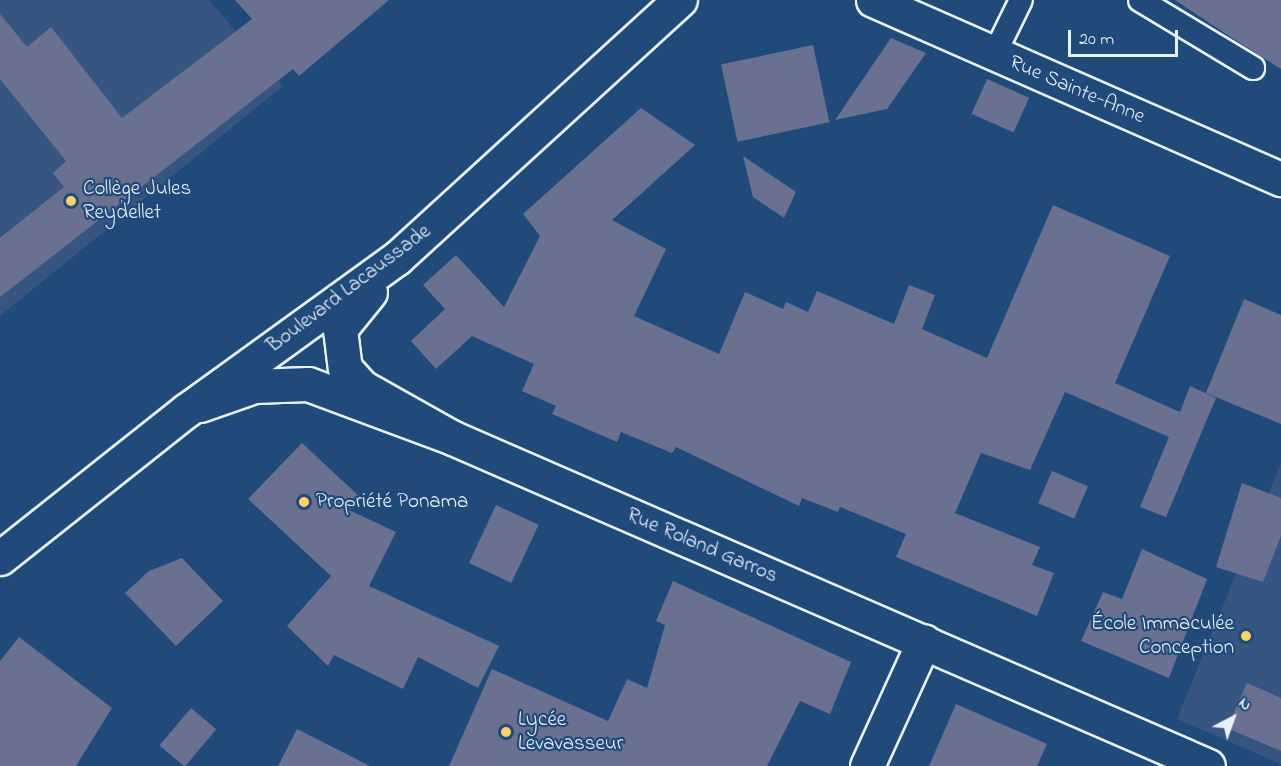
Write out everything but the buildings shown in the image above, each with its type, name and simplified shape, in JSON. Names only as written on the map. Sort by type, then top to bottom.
[{"type":"street","name":"Boulevard Lacaussade","points":[[0,558],[187,410],[397,258],[680,0]]},
{"type":"street","name":"Rue Sainte-Anne","points":[[873,0],[1281,179]]},
{"type":"street","points":[[397,258],[340,329],[345,368],[362,387],[453,438]]},
{"type":"street","name":"Rue Roland Garros","points":[[187,410],[254,386],[287,381],[453,438],[1208,766]]},
{"type":"street","points":[[867,766],[924,641]]},
{"type":"lane","points":[[994,54],[1021,0]]},
{"type":"lane","points":[[1140,0],[1253,68]]},
{"type":"shaded area","name":"Collège Jules Reydellet","points":[[0,0],[209,0],[283,86],[0,316]]},
{"type":"shaded area","name":"École Immaculée Conception","points":[[1281,463],[1281,764],[1177,719]]},
{"type":"place","name":"Collège Jules Reydellet","points":[[71,201]]},
{"type":"place","name":"Propriété Ponama","points":[[304,502]]},
{"type":"place","name":"École Immaculée Conception","points":[[1246,636]]},
{"type":"place","name":"Lycée Levavasseur","points":[[506,732]]}]
